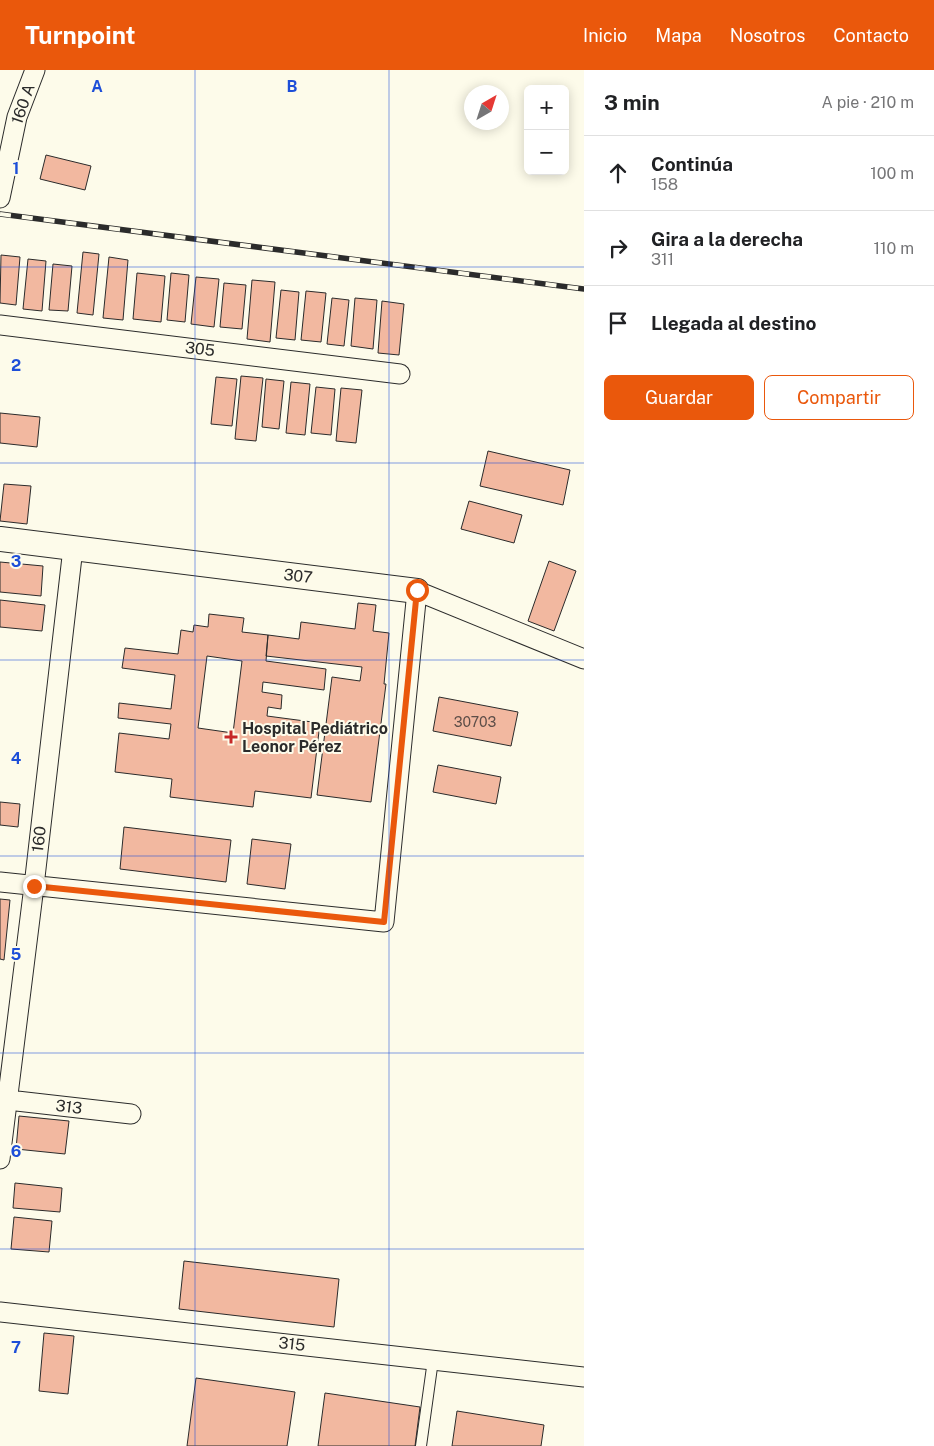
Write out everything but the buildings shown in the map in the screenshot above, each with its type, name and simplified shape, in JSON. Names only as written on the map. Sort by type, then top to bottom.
[{"type":"street","name":"160 A","points":[[0,198],[17,117],[35,70]]},
{"type":"street","name":"305","points":[[0,325],[400,374]]},
{"type":"street","name":"307","points":[[0,539],[417,590],[584,659]]},
{"type":"street","name":"160","points":[[0,1159],[73,548]]},
{"type":"street","points":[[0,882],[384,922],[417,590]]},
{"type":"street","name":"313","points":[[8,1100],[131,1114]]},
{"type":"street","name":"315","points":[[0,1312],[584,1376]]},
{"type":"lane","points":[[420,1446],[433,1360]]},
{"type":"railway","points":[[0,214],[584,289]]},
{"type":"place","name":"Hospital Pediátrico Leonor Pérez","points":[[231,737]]},
{"type":"route","points":[[34,886],[384,922],[417,590]]}]
